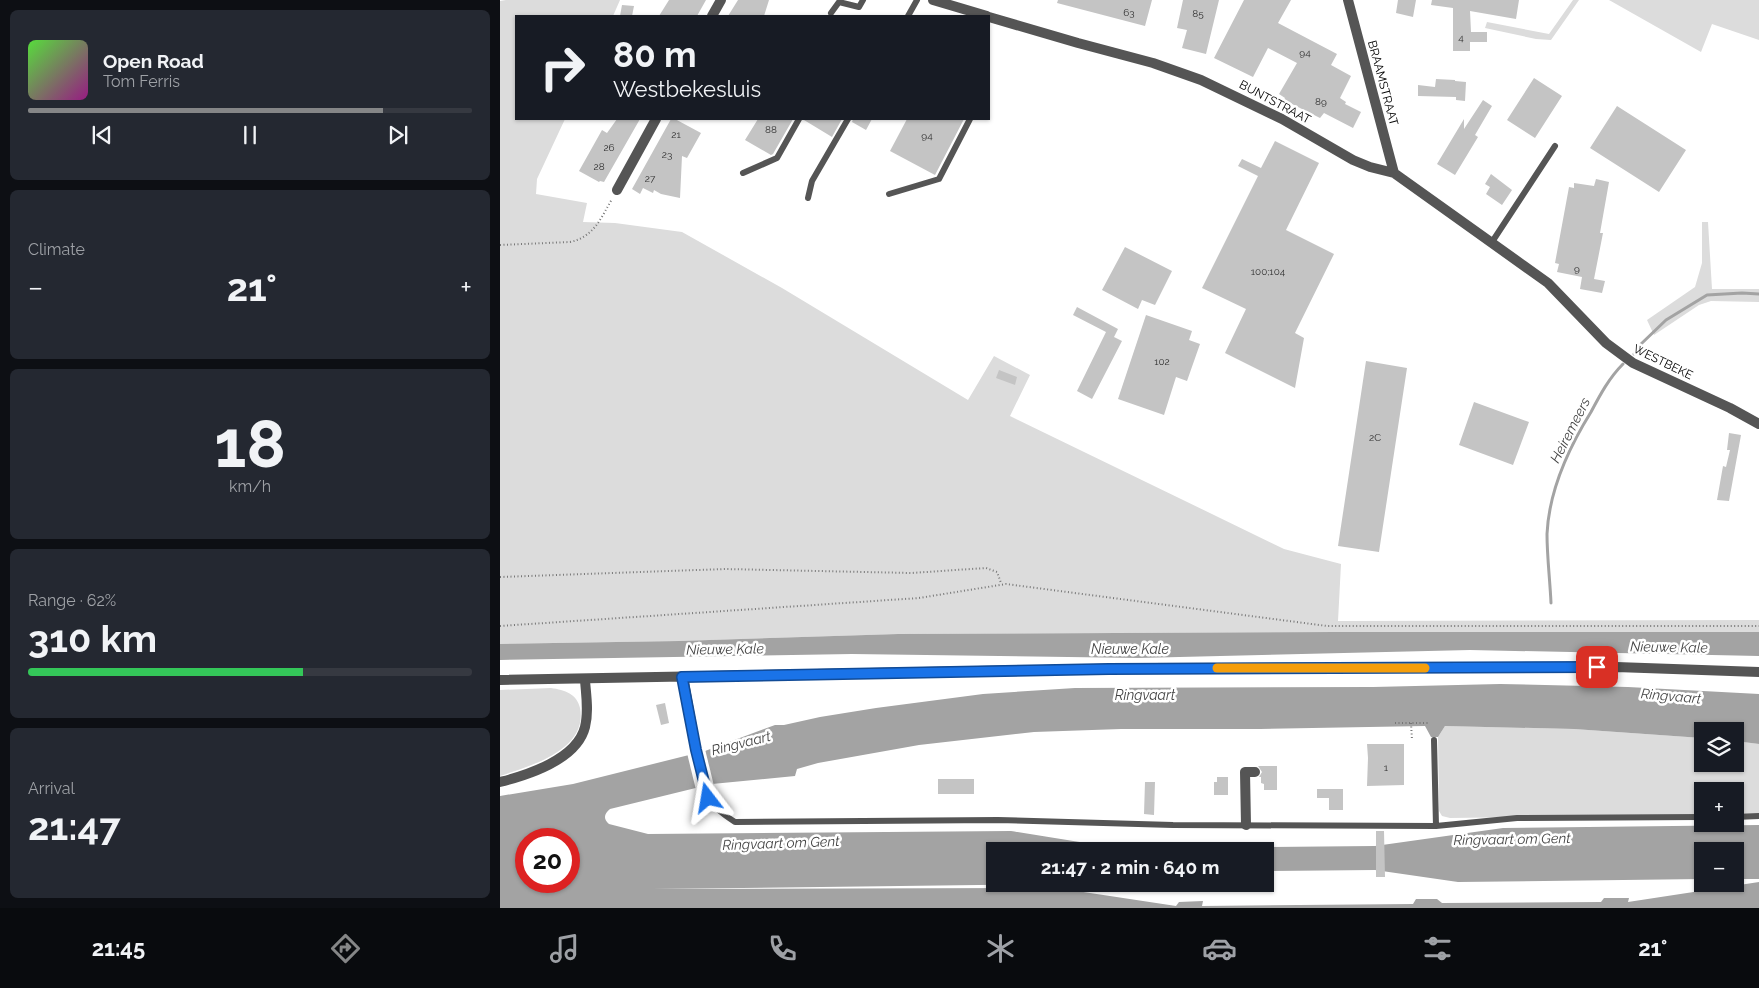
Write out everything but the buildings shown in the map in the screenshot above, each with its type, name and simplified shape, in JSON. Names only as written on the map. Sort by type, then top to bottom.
[{"type":"street","points":[[713,15],[721,0]]},
{"type":"street","name":"BUNTSTRAAT","points":[[933,0],[982,15]]},
{"type":"street","name":"BRAAMSTRAAT","points":[[1348,0],[1394,173]]},
{"type":"street","name":"BUNTSTRAAT","points":[[990,17],[1153,63],[1202,80],[1282,119],[1352,160],[1394,173],[1523,265]]},
{"type":"street","points":[[617,190],[655,120]]},
{"type":"street","name":"WESTBEKE","points":[[1523,265],[1548,283],[1606,343],[1633,364],[1730,408],[1759,424]]},
{"type":"street","points":[[500,680],[585,680],[1165,668],[1616,667],[1759,672]]},
{"type":"street","points":[[682,677],[696,750],[706,788]]},
{"type":"street","points":[[500,782],[534,771],[555,761],[570,750],[579,740],[585,728],[587,713],[585,680]]},
{"type":"street","points":[[1246,825],[1245,772],[1255,772]]},
{"type":"street","points":[[1234,780],[1246,780]]},
{"type":"lane","points":[[858,15],[859,7],[863,0]]},
{"type":"lane","points":[[909,15],[917,0]]},
{"type":"lane","points":[[831,13],[839,2],[859,7]]},
{"type":"lane","points":[[743,173],[776,158],[799,120]]},
{"type":"lane","points":[[808,198],[812,182],[847,120]]},
{"type":"lane","points":[[889,194],[939,179],[969,120]]},
{"type":"lane","points":[[1492,242],[1555,146]]},
{"type":"lane","points":[[1434,740],[1436,826]]},
{"type":"lane","points":[[706,788],[708,798],[717,810],[735,822],[998,820],[1246,825],[1436,826],[1517,818],[1694,817]]},
{"type":"lane","points":[[1744,817],[1759,816]]},
{"type":"path","points":[[500,244],[581,240],[596,226],[617,190]]},
{"type":"path","points":[[500,577],[725,569],[911,573],[986,568],[997,572],[1001,584]]},
{"type":"path","points":[[500,626],[920,598],[1001,584],[1327,626],[1759,626]]},
{"type":"path","points":[[1395,723],[1428,723]]},
{"type":"path","points":[[1411,723],[1412,740]]},
{"type":"shaded area","points":[[620,0],[613,15],[515,15],[515,120],[565,120],[537,179],[536,194],[587,203],[583,222],[615,223],[682,232],[782,288],[968,400],[994,356],[1030,375],[1010,416],[1284,549],[1341,564],[1338,621],[1759,620],[1759,632],[898,634],[500,644],[500,1]]},
{"type":"shaded area","points":[[1573,0],[1579,0],[1551,40],[1536,39],[1485,28],[1487,22],[1549,34]]},
{"type":"shaded area","points":[[1609,0],[1759,0],[1759,40],[1712,24],[1701,52]]},
{"type":"shaded area","points":[[1702,222],[1708,222],[1712,289],[1759,289],[1759,302],[1711,301],[1699,305],[1654,335],[1647,320],[1695,287],[1702,263]]},
{"type":"shaded area","points":[[551,688],[561,690],[576,699],[580,708],[580,723],[575,735],[554,754],[541,761],[500,776],[500,690]]},
{"type":"shaded area","points":[[1445,726],[1574,729],[1694,737],[1694,772],[1744,772],[1744,742],[1759,744],[1759,814],[1744,815],[1744,782],[1694,782],[1694,815],[1450,818],[1442,816],[1439,811],[1438,737]]},
{"type":"water","name":"Nieuwe Kale","points":[[1759,632],[1759,656],[1470,650],[1138,658],[852,654],[500,660],[500,644],[898,634]]},
{"type":"water","points":[[1500,684],[1628,687],[1759,694],[1759,744],[1744,742],[1744,722],[1694,722],[1694,737],[1574,729],[1445,726],[1438,737],[1431,737],[1425,726],[1121,729],[1034,732],[919,745],[818,763],[797,769],[795,776],[712,784],[610,809],[606,813],[605,818],[609,824],[648,834],[1011,831],[1080,842],[986,842],[986,885],[651,889],[986,888],[986,892],[1083,892],[1176,906],[1179,902],[1203,901],[1202,906],[1413,904],[1416,899],[1437,899],[1442,903],[1601,902],[1604,898],[1629,898],[1628,902],[1694,892],[1744,892],[1744,884],[1759,882],[1759,908],[500,908],[500,796],[573,784],[705,751],[775,725],[876,708],[983,694],[1075,688],[1373,687]]},
{"type":"water","name":"Ringvaart om Gent","points":[[1744,825],[1759,825],[1759,879],[1744,879],[1744,842],[1694,842],[1694,879],[1458,882],[1375,870],[1274,871],[1274,847],[1375,846],[1503,828],[1694,826],[1694,832],[1744,832]]},
{"type":"pier","points":[[705,749],[714,786],[696,790],[687,753]]},
{"type":"waterway","name":"Heiremeers","points":[[1634,354],[1641,344],[1666,320],[1707,295],[1759,294]]},
{"type":"waterway","name":"Heiremeers","points":[[1551,603],[1547,551],[1551,502],[1567,455],[1605,387],[1623,364]]},
{"type":"slow traffic","points":[[1217,668],[1425,668]]},
{"type":"route","points":[[708,798],[696,750],[682,677],[1109,669],[1597,667]]},
{"type":"water label","name":"Ringvaart","points":[[1145,695]]},
{"type":"water label","name":"Ringvaart","points":[[1671,696]]},
{"type":"water label","name":"Ringvaart","points":[[741,743]]}]
